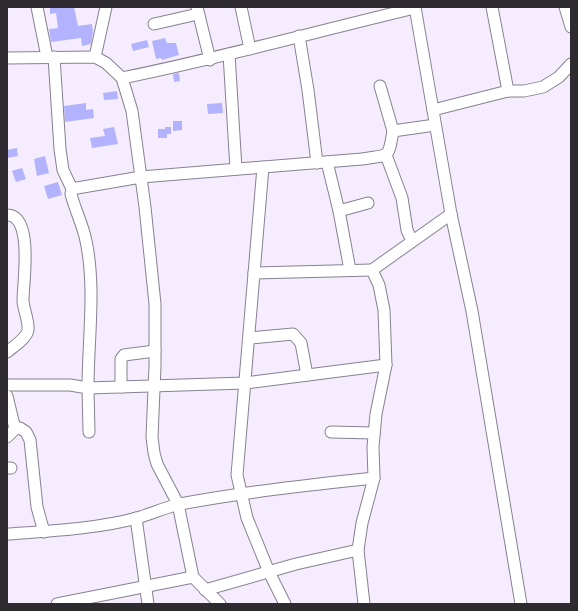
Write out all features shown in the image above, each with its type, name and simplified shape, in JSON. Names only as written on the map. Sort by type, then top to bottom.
[{"type":"street","points":[[37,7],[50,57],[63,170],[72,189],[71,194],[86,240],[88,256],[91,290],[88,388],[90,432]]},
{"type":"street","points":[[95,57],[106,7]]},
{"type":"street","points":[[241,7],[250,49]]},
{"type":"street","points":[[492,7],[508,91]]},
{"type":"street","points":[[565,7],[571,27]]},
{"type":"street","points":[[122,78],[210,60],[299,36],[415,8],[451,214],[472,311],[521,604]]},
{"type":"street","points":[[154,24],[198,10],[210,60]]},
{"type":"street","points":[[299,36],[322,163],[339,211],[350,270]]},
{"type":"street","points":[[229,54],[236,169]]},
{"type":"street","points":[[7,58],[95,57],[106,63],[122,78],[132,111],[155,304],[155,385],[152,437],[154,453],[157,464],[178,504],[193,577],[220,604]]},
{"type":"street","points":[[433,110],[508,91],[524,91],[543,86],[559,77],[571,64]]},
{"type":"street","points":[[72,189],[141,177],[322,163],[386,155],[390,151],[393,132],[380,86]]},
{"type":"street","points":[[393,132],[435,125]]},
{"type":"street","points":[[386,155],[402,198],[408,230],[412,241]]},
{"type":"street","points":[[263,167],[250,338],[237,476],[247,518],[269,572],[285,604]]},
{"type":"street","points":[[339,211],[368,203]]},
{"type":"street","points":[[254,273],[372,270],[451,214]]},
{"type":"street","points":[[7,216],[11,216],[18,221],[25,236],[23,301],[28,330],[26,335],[7,352]]},
{"type":"street","points":[[364,604],[358,550],[362,523],[374,478],[374,433],[376,414],[386,365],[384,310],[379,285],[372,270]]},
{"type":"street","points":[[250,338],[293,334],[301,343],[307,375]]},
{"type":"street","points":[[121,387],[121,359],[124,355],[155,351]]},
{"type":"street","points":[[7,385],[70,385],[88,388],[245,383],[386,365]]},
{"type":"street","points":[[7,396],[15,429]]},
{"type":"street","points":[[7,437],[15,429],[20,428],[26,432],[30,440],[37,507],[44,532]]},
{"type":"street","points":[[331,432],[374,433]]},
{"type":"street","points":[[7,534],[44,532],[136,518],[178,504],[241,494],[374,478]]},
{"type":"street","points":[[136,518],[148,604]]},
{"type":"street","points":[[205,590],[269,572],[358,550]]},
{"type":"street","points":[[57,604],[193,577]]},
{"type":"building","points":[[50,7],[74,7],[78,26],[92,24],[93,32],[91,44],[82,46],[81,38],[51,42],[49,29],[58,28],[56,13],[50,14]]},
{"type":"building","points":[[165,38],[167,43],[176,43],[179,55],[162,60],[161,58],[156,59],[152,41]]},
{"type":"building","points":[[147,40],[149,47],[133,51],[131,44]]},
{"type":"building","points":[[179,73],[180,81],[174,82],[173,74]]},
{"type":"building","points":[[117,91],[118,99],[104,100],[103,93]]},
{"type":"building","points":[[86,103],[86,110],[93,109],[94,118],[65,122],[64,106]]},
{"type":"building","points":[[222,103],[223,113],[208,114],[207,104]]},
{"type":"building","points":[[173,121],[182,121],[182,130],[173,131]]},
{"type":"building","points":[[114,127],[118,144],[92,148],[90,138],[105,136],[103,129]]},
{"type":"building","points":[[165,127],[171,127],[171,134],[167,134],[167,138],[158,138],[158,129],[165,129]]},
{"type":"building","points":[[17,148],[18,156],[7,158],[7,150]]},
{"type":"building","points":[[45,156],[49,173],[37,176],[34,159]]},
{"type":"building","points":[[22,168],[26,179],[16,182],[12,171]]},
{"type":"building","points":[[58,182],[62,195],[48,199],[44,186]]}]
